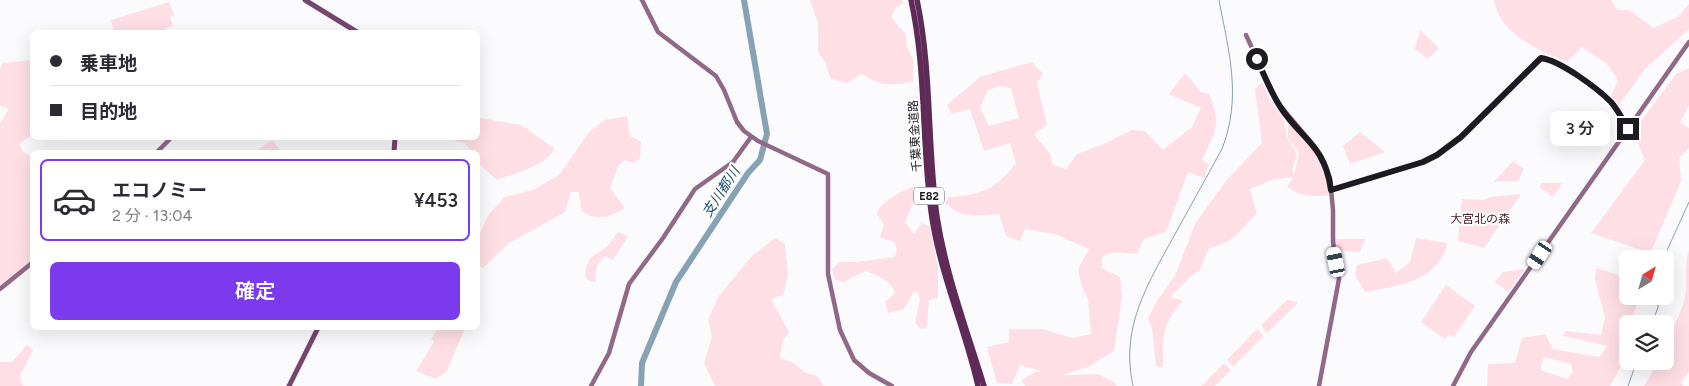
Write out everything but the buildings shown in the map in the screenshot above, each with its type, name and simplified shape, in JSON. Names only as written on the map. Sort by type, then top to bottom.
[{"type":"highway","name":"千葉東金道路","points":[[911,0],[920,54],[926,164],[933,225],[944,275],[978,386]]},
{"type":"highway","name":"千葉東金道路","points":[[917,0],[926,60],[932,174],[940,230],[955,293],[984,386]]},
{"type":"main road","points":[[306,0],[354,30]]},
{"type":"main road","points":[[289,386],[317,330]]},
{"type":"street","points":[[642,0],[658,32],[716,76],[737,122],[751,137],[824,170],[829,176],[828,274],[840,330],[854,360],[869,373],[892,386]]},
{"type":"street","points":[[1246,35],[1277,102],[1320,154],[1326,168],[1331,190],[1333,242],[1339,279],[1319,386]]},
{"type":"street","points":[[1453,386],[1471,352],[1689,42]]},
{"type":"street","points":[[1331,190],[1423,162],[1437,155],[1461,137],[1541,58],[1560,66],[1603,95],[1616,109],[1628,129]]},
{"type":"street","points":[[591,386],[608,353],[624,294],[632,278],[663,238],[695,189],[733,162],[751,137]]},
{"type":"street","points":[[159,150],[169,140]]},
{"type":"street","points":[[0,289],[30,265]]},
{"type":"green space","points":[[810,0],[902,0],[903,3],[896,8],[891,17],[906,35],[907,48],[913,59],[913,82],[887,84],[875,81],[862,74],[847,83],[831,79],[825,62],[818,52],[818,23]]},
{"type":"green space","points":[[1494,0],[1611,0],[1617,10],[1630,10],[1653,28],[1678,17],[1689,4],[1689,29],[1645,69],[1619,105],[1611,96],[1618,80],[1607,64],[1582,47],[1567,62],[1533,46],[1512,31],[1504,22],[1497,12]]},
{"type":"green space","points":[[169,2],[174,15],[170,17],[173,26],[164,30],[114,30],[111,20]]},
{"type":"green space","points":[[1420,30],[1439,48],[1428,59],[1415,49]]},
{"type":"green space","points":[[30,60],[30,136],[19,144],[24,153],[30,155],[30,266],[26,265],[0,286],[0,123],[9,109],[0,105],[0,69],[3,63]]},
{"type":"green space","points":[[1032,62],[1043,74],[1037,83],[1047,125],[1034,134],[1050,154],[1053,165],[1066,169],[1077,154],[1104,144],[1132,130],[1145,131],[1163,150],[1192,127],[1201,108],[1169,94],[1185,73],[1201,92],[1209,94],[1216,121],[1213,135],[1202,160],[1209,165],[1204,178],[1188,172],[1166,232],[1144,239],[1137,254],[1113,252],[1102,257],[1102,268],[1120,277],[1122,297],[1114,351],[1090,366],[1062,375],[1098,374],[1116,383],[1116,386],[1025,386],[1022,380],[1035,372],[1042,371],[1020,365],[1012,384],[997,383],[987,347],[1009,342],[1009,329],[1042,329],[1072,338],[1091,334],[1088,299],[1082,287],[1078,269],[1089,249],[1055,234],[1025,229],[1020,241],[1006,236],[999,214],[977,216],[963,214],[945,202],[949,197],[970,195],[987,189],[1002,179],[1016,163],[1010,143],[984,151],[970,109],[951,114],[947,105],[980,77]],"holes":[[[1000,86],[1011,88],[1019,118],[989,126],[980,107],[988,90]]]},
{"type":"green space","points":[[1689,68],[1689,105],[1680,123],[1689,128],[1689,148],[1679,158],[1681,181],[1652,250],[1641,250],[1591,233],[1645,160],[1633,132],[1676,74]]},
{"type":"green space","points":[[1262,82],[1269,98],[1284,121],[1287,138],[1297,154],[1292,170],[1294,176],[1299,153],[1288,138],[1288,120],[1304,136],[1316,153],[1325,173],[1330,195],[1308,195],[1292,190],[1287,187],[1294,177],[1275,179],[1250,189],[1257,214],[1232,239],[1209,248],[1200,270],[1191,276],[1170,297],[1183,301],[1167,324],[1163,348],[1163,368],[1156,366],[1152,328],[1148,318],[1157,301],[1176,274],[1195,224],[1226,181],[1262,143],[1255,89]]},
{"type":"green space","points":[[627,116],[630,136],[641,142],[640,158],[634,163],[624,160],[618,167],[610,188],[625,208],[608,216],[591,216],[581,210],[579,192],[571,192],[565,212],[509,243],[483,268],[480,266],[480,234],[489,214],[505,197],[533,190],[559,175],[589,132],[605,120]]},
{"type":"green space","points":[[480,118],[521,125],[554,148],[545,160],[538,164],[497,180],[480,165],[480,150],[470,150],[465,143],[452,140],[480,140]]},
{"type":"green space","points":[[1360,132],[1385,152],[1350,164],[1343,146]]},
{"type":"green space","points":[[272,140],[280,150],[258,150]]},
{"type":"green space","points":[[1513,161],[1524,169],[1518,181],[1494,182]]},
{"type":"green space","points":[[1542,183],[1562,184],[1553,197],[1539,187]]},
{"type":"green space","points":[[914,186],[919,190],[905,222],[914,234],[922,223],[930,227],[938,268],[938,298],[929,300],[927,327],[921,329],[915,323],[920,299],[918,293],[914,291],[904,309],[888,313],[885,302],[895,293],[891,285],[865,271],[844,282],[835,280],[832,270],[839,262],[856,262],[895,257],[897,249],[894,242],[880,237],[884,225],[877,214],[887,201]]},
{"type":"green space","name":"大宮北の森","points":[[1521,194],[1484,248],[1458,241],[1462,199],[1485,200],[1489,197]]},
{"type":"green space","points":[[618,232],[628,236],[613,260],[605,256],[600,262],[595,274],[596,282],[589,281],[585,276],[589,261],[607,247]]},
{"type":"green space","points":[[775,238],[785,244],[788,276],[783,295],[771,299],[789,332],[783,340],[780,358],[792,362],[806,373],[815,375],[820,379],[823,386],[715,386],[704,363],[712,337],[708,320],[718,297],[752,256]]},
{"type":"green space","points":[[1416,238],[1447,243],[1443,256],[1436,266],[1415,280],[1365,292],[1355,275],[1357,265],[1387,258],[1396,273],[1410,262]]},
{"type":"green space","points":[[1334,239],[1365,239],[1360,252],[1335,250]]},
{"type":"green space","points":[[1689,250],[1689,372],[1681,382],[1683,386],[1644,386],[1654,370],[1674,370],[1674,326],[1685,295]]},
{"type":"green space","points":[[1596,268],[1619,275],[1619,305],[1637,305],[1633,315],[1619,315],[1619,370],[1610,386],[1487,386],[1488,364],[1515,363],[1522,338],[1545,334],[1553,349],[1599,357],[1608,346],[1563,336],[1565,331],[1601,335],[1605,318],[1595,279]],"holes":[[[1544,357],[1571,364],[1573,372],[1567,379],[1540,370]]]},
{"type":"green space","points":[[1525,269],[1508,292],[1495,282],[1503,272]]},
{"type":"green space","points":[[1446,285],[1475,306],[1454,337],[1449,334],[1445,339],[1421,322]]},
{"type":"green space","points":[[1287,300],[1298,302],[1267,333],[1261,325]]},
{"type":"green space","points":[[1257,329],[1264,336],[1233,367],[1227,360]]},
{"type":"green space","points":[[437,330],[464,330],[447,371],[436,379],[416,371],[434,342],[431,339]]},
{"type":"green space","points":[[27,345],[33,350],[20,376],[23,386],[0,386],[0,362],[12,362]]},
{"type":"green space","points":[[1224,363],[1231,370],[1215,386],[1201,386]]},
{"type":"waterway","name":"支川都川","points":[[641,386],[642,363],[676,282],[748,173],[760,160],[767,134],[744,0]]},
{"type":"waterway","points":[[1133,386],[1130,345],[1138,308],[1154,272],[1222,149],[1228,130],[1231,111],[1232,75],[1219,0]]},
{"type":"waterway","points":[[1667,250],[1689,202]]},
{"type":"waterway","points":[[1655,315],[1658,305]]},
{"type":"waterway","points":[[1628,386],[1634,370]]},
{"type":"route","points":[[1257,59],[1282,110],[1310,140],[1320,154],[1330,178],[1331,190],[1423,162],[1437,155],[1461,137],[1541,58],[1560,66],[1603,95],[1616,109],[1628,129]]}]
